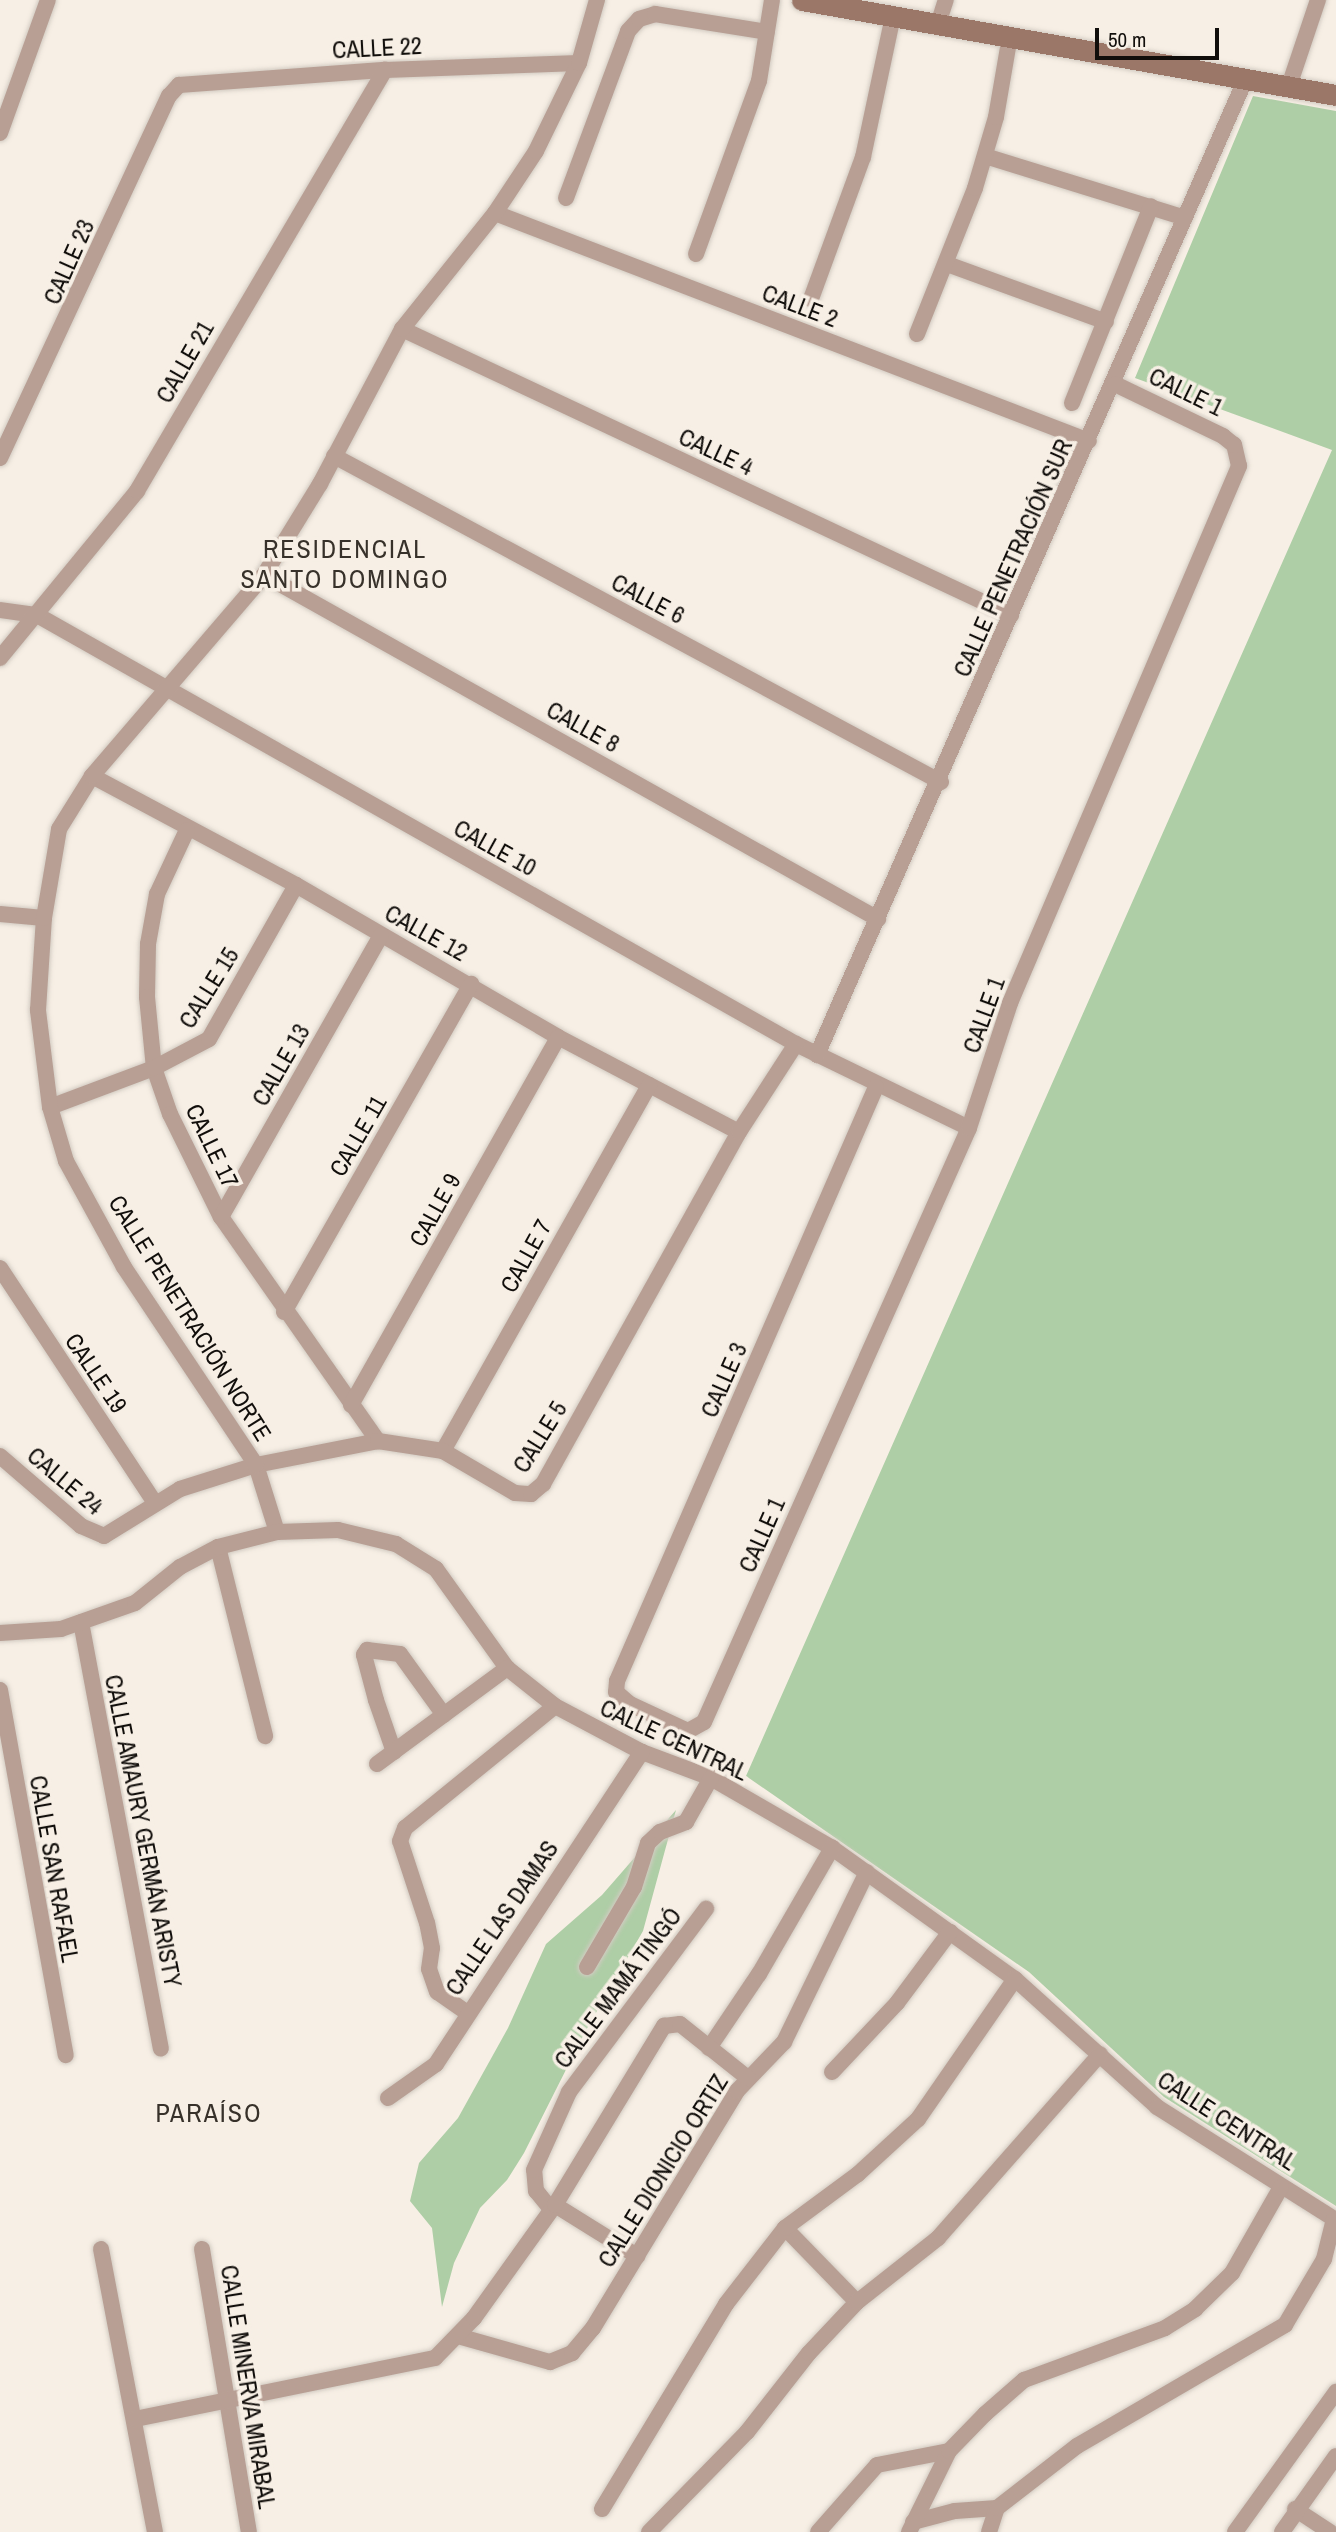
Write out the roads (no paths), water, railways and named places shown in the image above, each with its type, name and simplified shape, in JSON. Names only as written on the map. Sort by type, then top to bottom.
[{"type":"main road","points":[[802,0],[1336,95]]},
{"type":"street","points":[[0,133],[4,114],[48,0]]},
{"type":"street","name":"CALLE PENETRACIÓN NORTE","points":[[277,1532],[256,1465],[124,1267],[66,1161],[50,1107],[38,1010],[44,918],[59,829],[92,776],[264,575],[334,456],[402,329],[495,214],[536,151],[579,63],[597,0]]},
{"type":"street","points":[[696,254],[747,121],[772,0]]},
{"type":"street","points":[[938,24],[946,0]]},
{"type":"street","points":[[1289,86],[1318,0]]},
{"type":"street","points":[[566,198],[628,31],[639,19],[655,14],[766,33]]},
{"type":"street","points":[[811,299],[863,157],[893,16]]},
{"type":"street","points":[[917,334],[947,264],[985,156],[1010,36]]},
{"type":"street","name":"CALLE 22","points":[[179,85],[385,69],[579,63]]},
{"type":"street","name":"CALLE 21","points":[[0,658],[137,491],[385,69]]},
{"type":"street","name":"CALLE PENETRACIÓN SUR","points":[[817,1055],[941,782],[1011,615],[1115,384],[1246,78]]},
{"type":"street","name":"CALLE 23","points":[[0,458],[169,96],[179,85]]},
{"type":"street","points":[[985,156],[1152,205],[1185,218]]},
{"type":"street","points":[[1072,404],[1152,205]]},
{"type":"street","name":"CALLE 2","points":[[495,214],[1089,441]]},
{"type":"street","points":[[947,264],[1107,322]]},
{"type":"street","name":"CALLE 4","points":[[402,329],[1011,615]]},
{"type":"street","name":"CALLE 1","points":[[704,1722],[969,1128],[1010,1003],[1239,466],[1234,444],[1223,436],[1115,384]]},
{"type":"street","name":"CALLE 6","points":[[334,456],[941,782]]},
{"type":"street","name":"CALLE 8","points":[[264,575],[878,919]]},
{"type":"street","name":"CALLE 10","points":[[0,610],[37,615],[796,1044],[876,1087],[969,1128]]},
{"type":"street","name":"CALLE 12","points":[[92,776],[187,830],[296,885],[471,984],[558,1037],[738,1132]]},
{"type":"street","name":"CALLE 17","points":[[187,830],[156,894],[148,944],[147,997],[154,1068],[170,1114],[220,1217],[284,1312],[379,1441]]},
{"type":"street","name":"CALLE 15","points":[[50,1107],[154,1068],[209,1039],[296,885]]},
{"type":"street","points":[[0,914],[44,918]]},
{"type":"street","name":"CALLE 13","points":[[220,1217],[381,935]]},
{"type":"street","name":"CALLE 11","points":[[284,1312],[471,984]]},
{"type":"street","name":"CALLE 9","points":[[351,1405],[558,1037]]},
{"type":"street","name":"CALLE 5","points":[[104,1536],[180,1489],[256,1465],[379,1441],[443,1451],[515,1493],[531,1494],[543,1483],[738,1132],[796,1044]]},
{"type":"street","name":"CALLE 7","points":[[443,1451],[649,1084]]},
{"type":"street","name":"CALLE 3","points":[[704,1722],[688,1731],[629,1704],[616,1692],[621,1670],[876,1087]]},
{"type":"street","name":"CALLE 19","points":[[1,1272],[155,1503]]},
{"type":"street","name":"CALLE 24","points":[[0,1456],[81,1526],[104,1536]]},
{"type":"street","name":"CALLE CENTRAL","points":[[0,1633],[61,1629],[135,1603],[180,1567],[218,1547],[277,1532],[338,1530],[396,1544],[415,1553],[455,1591],[475,1629],[507,1668],[555,1706],[642,1752],[711,1778],[867,1872],[1015,1979],[1157,2107],[1335,2219]]},
{"type":"street","points":[[218,1547],[265,1736]]},
{"type":"street","name":"CALLE AMAURY GERMÁN ARISTY","points":[[81,1622],[161,2049]]},
{"type":"street","points":[[394,1752],[364,1655],[367,1650],[400,1654],[444,1715]]},
{"type":"street","points":[[377,1764],[507,1668]]},
{"type":"street","name":"CALLE SAN RAFAEL","points":[[0,1690],[66,2055]]},
{"type":"street","points":[[466,2012],[437,1992],[429,1969],[432,1948],[426,1923],[400,1841],[405,1828],[555,1706]]},
{"type":"street","name":"CALLE LAS DAMAS","points":[[388,2098],[436,2064],[466,2012],[642,1752]]},
{"type":"street","points":[[587,1967],[634,1887],[648,1843],[660,1832],[686,1822],[711,1778]]},
{"type":"street","points":[[709,2048],[759,1974],[832,1849]]},
{"type":"street","name":"CALLE DIONICIO ORTIZ","points":[[458,2336],[550,2362],[561,2361],[593,2328],[748,2078],[784,2042],[867,1872]]},
{"type":"street","name":"CALLE MAMÁ TINGÓ","points":[[552,2206],[536,2191],[534,2170],[569,2092],[706,1909]]},
{"type":"street","points":[[832,2072],[897,2003],[950,1932]]},
{"type":"street","points":[[602,2509],[726,2304],[785,2228],[858,2175],[918,2119],[1015,1979]]},
{"type":"street","points":[[135,2419],[227,2398],[435,2358],[458,2336],[552,2206],[664,2026],[680,2024],[748,2078]]},
{"type":"street","points":[[649,2532],[747,2432],[809,2353],[857,2302],[939,2238],[1100,2054]]},
{"type":"street","points":[[911,2527],[949,2451],[1024,2380],[1165,2328],[1195,2309],[1232,2273],[1281,2187]]},
{"type":"street","points":[[552,2206],[637,2256]]},
{"type":"street","points":[[911,2527],[955,2511],[997,2508],[1077,2446],[1285,2325],[1324,2259],[1335,2219]]},
{"type":"street","points":[[785,2228],[857,2302]]},
{"type":"street","points":[[101,2249],[155,2532]]},
{"type":"street","name":"CALLE MINERVA MIRABAL","points":[[202,2249],[249,2532]]},
{"type":"street","points":[[1235,2532],[1336,2392]]},
{"type":"street","points":[[818,2532],[877,2465],[949,2451]]},
{"type":"street","points":[[1282,2532],[1295,2509],[1336,2456]]},
{"type":"street","points":[[989,2532],[997,2508]]},
{"type":"street","points":[[1295,2509],[1330,2532]]},
{"type":"district","name":"RESIDENCIAL SANTO DOMINGO","points":[[345,564]]},
{"type":"district","name":"PARAÍSO","points":[[209,2113]]}]
